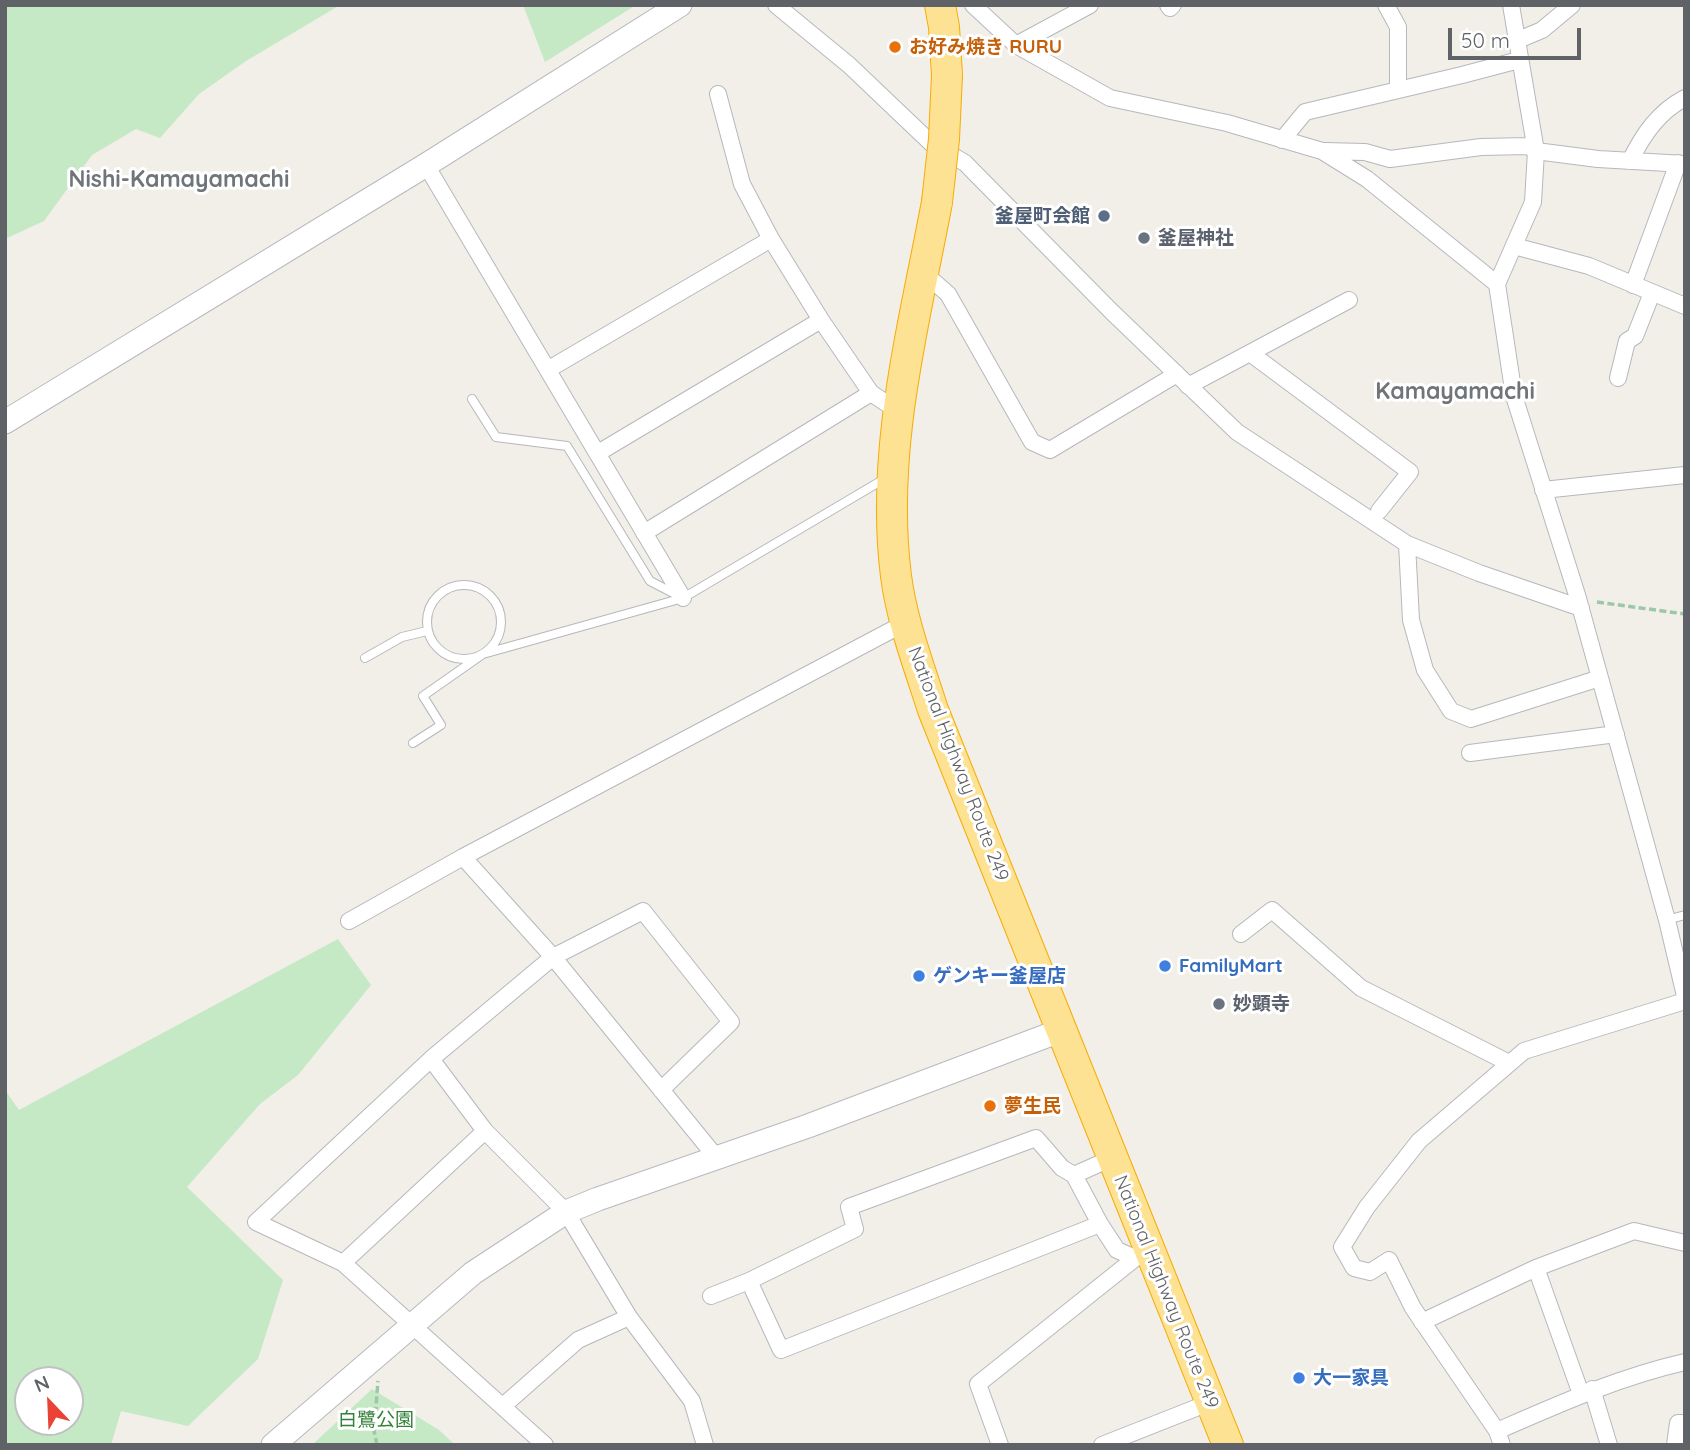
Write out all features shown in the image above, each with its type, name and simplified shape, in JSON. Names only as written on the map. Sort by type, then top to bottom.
[{"type":"highway","name":"National Highway Route 249","points":[[940,5],[947,75],[944,139],[937,202],[898,411],[892,475],[897,577],[905,623],[933,710],[1112,1158],[1142,1253],[1228,1445]]},
{"type":"street","points":[[5,422],[680,5]]},
{"type":"street","points":[[776,5],[849,65],[931,143],[965,163],[1237,432],[1408,544],[1479,573],[1581,608]]},
{"type":"street","points":[[973,5],[1016,45],[1110,98],[1227,123],[1322,151],[1365,152],[1390,159],[1481,147],[1528,146],[1536,151],[1682,164],[1633,285]]},
{"type":"street","points":[[1016,45],[1090,5]]},
{"type":"street","points":[[1386,5],[1398,27],[1398,90]]},
{"type":"street","points":[[1511,5],[1536,151],[1533,202],[1497,284],[1514,397],[1581,608],[1667,920],[1685,996]]},
{"type":"street","points":[[1516,41],[1542,30],[1572,5]]},
{"type":"street","points":[[1282,140],[1305,112],[1519,60]]},
{"type":"street","points":[[718,94],[742,184],[771,239],[821,320],[871,393],[898,411]]},
{"type":"street","points":[[1630,161],[1644,133],[1673,104],[1685,99]]},
{"type":"street","points":[[1322,151],[1367,179],[1497,284]]},
{"type":"street","points":[[426,164],[683,598]]},
{"type":"street","points":[[548,369],[771,239]]},
{"type":"street","points":[[1514,246],[1589,266],[1685,306]]},
{"type":"street","points":[[924,273],[948,294],[1032,442],[1051,450],[1182,380],[1250,353],[1349,300]]},
{"type":"street","points":[[1618,379],[1627,341],[1635,335],[1652,293]]},
{"type":"street","points":[[598,453],[821,320]]},
{"type":"street","points":[[1250,353],[1410,472],[1380,511]]},
{"type":"street","points":[[644,533],[871,393]]},
{"type":"street","points":[[1543,490],[1685,475]]},
{"type":"street","points":[[1408,544],[1411,620],[1425,670],[1451,711],[1471,719],[1600,678]]},
{"type":"street","points":[[349,921],[463,857],[905,623]]},
{"type":"street","points":[[1470,753],[1616,734]]},
{"type":"street","points":[[463,857],[553,957],[716,1157]]},
{"type":"street","points":[[1241,934],[1272,910],[1361,988],[1509,1063]]},
{"type":"street","points":[[545,1445],[343,1263],[256,1222],[431,1059],[553,957],[643,911],[732,1022],[661,1090]]},
{"type":"street","points":[[1685,1002],[1524,1051],[1419,1141],[1367,1207],[1342,1247],[1354,1268],[1370,1272],[1390,1260],[1422,1322],[1499,1438],[1587,1392],[1653,1369],[1685,1362]]},
{"type":"street","points":[[273,1445],[473,1273],[566,1212],[808,1126],[1062,1030]]},
{"type":"street","points":[[431,1059],[485,1131],[566,1212],[629,1317],[692,1401],[705,1445]]},
{"type":"street","points":[[343,1263],[485,1131]]},
{"type":"street","points":[[711,1296],[749,1281],[855,1229],[849,1208],[1036,1138],[1062,1168],[1074,1175],[1117,1251],[1142,1253]]},
{"type":"street","points":[[1074,1175],[1112,1158]]},
{"type":"street","points":[[749,1281],[781,1350],[1100,1224]]},
{"type":"street","points":[[1422,1322],[1536,1268],[1634,1231],[1685,1242]]},
{"type":"street","points":[[1000,1445],[978,1384],[1142,1253]]},
{"type":"street","points":[[1536,1268],[1609,1445]]},
{"type":"street","points":[[503,1406],[578,1340],[629,1317]]},
{"type":"street","points":[[1102,1445],[1211,1402]]},
{"type":"street","points":[[1675,1445],[1678,1423],[1685,1423]]},
{"type":"lane","points":[[472,399],[496,438],[567,446],[650,581],[683,598]]},
{"type":"lane","points":[[413,743],[441,725],[423,696],[483,654],[499,635],[501,622],[493,598],[471,585],[446,588],[436,596],[429,607],[426,620],[431,641],[439,650],[460,659],[483,654],[683,598],[892,475]]},
{"type":"lane","points":[[365,658],[402,637],[427,631]]},
{"type":"lane","points":[[1667,920],[1685,915]]},
{"type":"path","points":[[1598,603],[1685,614]]},
{"type":"path","points":[[377,1445],[374,1431],[381,1353]]},
{"type":"green space","points":[[5,5],[340,5],[246,61],[199,94],[160,138],[136,129],[92,155],[44,221],[5,239]]},
{"type":"green space","points":[[523,5],[636,5],[545,62]]},
{"type":"green space","points":[[338,939],[371,985],[298,1075],[260,1104],[187,1187],[283,1280],[258,1359],[188,1426],[121,1411],[111,1445],[5,1445],[5,1090],[19,1110]]},
{"type":"green space","name":"白鷺公園","points":[[372,1389],[439,1430],[455,1445],[312,1445]]},
{"type":"place","name":"お好み焼き RURU","points":[[895,47]]},
{"type":"place","name":"釜屋町会館","points":[[1104,216]]},
{"type":"place","name":"釜屋神社","points":[[1144,238]]},
{"type":"place","name":"FamilyMart","points":[[1165,966]]},
{"type":"place","name":"ゲンキー釜屋店","points":[[919,976]]},
{"type":"place","name":"妙顕寺","points":[[1219,1004]]},
{"type":"place","name":"夢生民","points":[[990,1106]]},
{"type":"place","name":"大一家具","points":[[1299,1378]]},
{"type":"district","name":"Nishi-Kamayamachi","points":[[179,180]]},
{"type":"district","name":"Kamayamachi","points":[[1455,392]]}]
